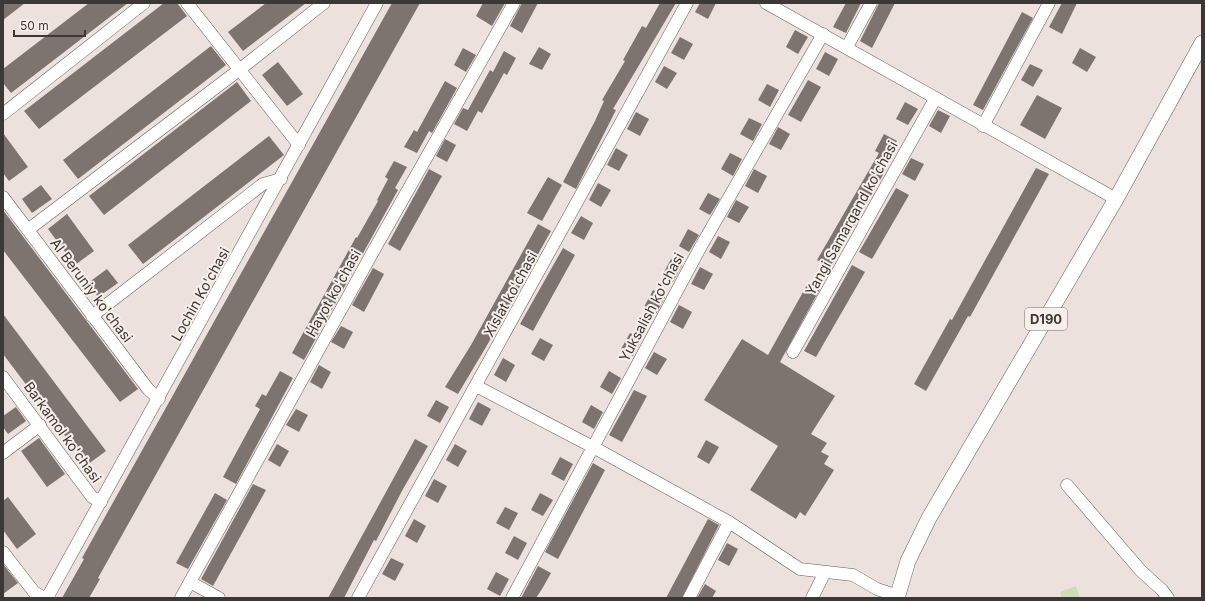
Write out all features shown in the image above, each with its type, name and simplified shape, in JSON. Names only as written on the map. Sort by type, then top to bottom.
[{"type":"main road","name":"D190","points":[[898,597],[908,561],[929,518],[1116,199],[1202,42]]},
{"type":"street","points":[[3,114],[144,3]]},
{"type":"street","points":[[187,3],[299,145]]},
{"type":"street","points":[[28,229],[239,70],[324,3]]},
{"type":"street","name":"Lochin Ko'chasi","points":[[47,598],[159,399],[377,3]]},
{"type":"street","name":"Hayot ko'chasi","points":[[181,598],[374,250],[514,3]]},
{"type":"street","name":"Xislat ko'chasi","points":[[358,598],[687,3]]},
{"type":"street","points":[[766,3],[847,47],[983,126],[1116,199]]},
{"type":"street","points":[[847,47],[871,3]]},
{"type":"street","points":[[983,126],[1049,3]]},
{"type":"street","name":"Yuksalish ko'chasi","points":[[512,598],[700,248],[823,34]]},
{"type":"street","name":"Yangi Samarqand ko'chasi","points":[[793,352],[935,99]]},
{"type":"street","points":[[92,316],[263,184],[281,179]]},
{"type":"street","name":"Al Beruniy ko'chasi","points":[[3,197],[148,389],[159,399]]},
{"type":"street","name":"Barkamol ko'chasi","points":[[3,376],[92,497],[101,502]]},
{"type":"street","points":[[476,386],[593,446],[729,522],[800,569],[853,575],[877,589],[898,597]]},
{"type":"street","points":[[3,453],[40,425]]},
{"type":"street","points":[[1067,485],[1141,571],[1162,590],[1168,598]]},
{"type":"street","points":[[689,598],[729,522]]},
{"type":"street","points":[[3,552],[34,592],[44,598]]},
{"type":"street","points":[[812,598],[825,572]]},
{"type":"street","points":[[190,582],[219,598]]},
{"type":"green space","points":[[1076,586],[1080,598],[1062,598],[1060,592]]},
{"type":"building","points":[[3,3],[25,3],[3,20]]},
{"type":"building","points":[[89,3],[128,3],[11,93],[3,83],[3,69]]},
{"type":"building","points":[[164,3],[177,3],[187,16],[39,129],[24,111]]},
{"type":"building","points":[[266,3],[306,3],[243,51],[228,32]]},
{"type":"building","points":[[392,3],[420,3],[98,578],[100,579],[89,598],[62,598],[84,559],[82,558]]},
{"type":"building","points":[[483,3],[505,3],[492,26],[476,16]]},
{"type":"building","points":[[522,3],[538,3],[522,33],[510,26]]},
{"type":"building","points":[[660,3],[676,3],[613,109],[616,110],[576,189],[563,182],[595,121],[604,101],[602,100],[625,61],[623,60],[642,26],[646,28]]},
{"type":"building","points":[[700,3],[716,3],[708,19],[695,12]]},
{"type":"building","points":[[846,3],[861,3],[846,33],[833,27]]},
{"type":"building","points":[[879,3],[895,3],[872,48],[860,41]]},
{"type":"building","points":[[1062,3],[1077,3],[1062,34],[1049,27]]},
{"type":"building","points":[[1022,12],[1033,18],[983,110],[973,105]]},
{"type":"building","points":[[795,30],[808,37],[798,54],[786,47]]},
{"type":"building","points":[[680,37],[693,44],[684,60],[671,53]]},
{"type":"building","points":[[211,46],[226,65],[78,179],[63,160]]},
{"type":"building","points":[[539,47],[551,54],[542,70],[529,64]]},
{"type":"building","points":[[463,48],[476,55],[466,72],[454,65]]},
{"type":"building","points":[[1080,48],[1096,57],[1087,72],[1072,63]]},
{"type":"building","points":[[504,51],[516,58],[507,75],[504,73],[482,113],[478,111],[467,131],[454,124],[463,108],[468,110],[490,70],[493,72]]},
{"type":"building","points":[[825,52],[838,59],[829,76],[816,69]]},
{"type":"building","points":[[278,62],[303,94],[287,106],[262,75]]},
{"type":"building","points":[[1030,64],[1043,70],[1033,87],[1021,80]]},
{"type":"building","points":[[664,66],[677,73],[667,89],[655,82]]},
{"type":"building","points":[[808,80],[821,87],[801,122],[788,115]]},
{"type":"building","points":[[445,81],[457,88],[432,133],[429,131],[417,153],[404,147],[414,130],[417,132]]},
{"type":"building","points":[[237,82],[251,101],[104,215],[89,196]]},
{"type":"building","points":[[767,84],[779,90],[770,107],[758,100]]},
{"type":"building","points":[[1037,95],[1062,108],[1045,139],[1020,125]]},
{"type":"building","points":[[905,102],[918,109],[908,125],[896,119]]},
{"type":"building","points":[[938,110],[950,116],[941,133],[929,126]]},
{"type":"building","points":[[636,112],[649,119],[640,136],[627,129]]},
{"type":"building","points":[[749,118],[762,124],[753,141],[740,134]]},
{"type":"building","points":[[778,127],[790,134],[781,150],[769,144]]},
{"type":"building","points":[[3,133],[28,167],[9,181],[3,173]]},
{"type":"building","points":[[884,134],[897,141],[884,164],[888,166],[830,267],[817,260],[879,153],[875,151]]},
{"type":"building","points":[[269,136],[284,155],[143,264],[128,245]]},
{"type":"building","points":[[445,139],[456,145],[447,162],[436,156]]},
{"type":"building","points":[[616,148],[628,155],[619,171],[607,165]]},
{"type":"building","points":[[730,153],[742,159],[733,176],[721,169]]},
{"type":"building","points":[[911,158],[924,164],[915,181],[902,174]]},
{"type":"building","points":[[394,161],[407,167],[395,188],[398,190],[304,360],[292,353],[356,237],[357,238],[378,201],[377,200],[388,179],[385,177]]},
{"type":"building","points":[[1036,168],[1049,174],[970,317],[968,316],[926,391],[914,384],[950,319],[952,320]]},
{"type":"building","points":[[429,169],[442,176],[400,251],[388,244]]},
{"type":"building","points":[[754,169],[767,176],[758,193],[745,186]]},
{"type":"building","points":[[548,177],[562,185],[542,221],[527,213]]},
{"type":"building","points":[[598,183],[611,190],[601,207],[589,200]]},
{"type":"building","points":[[41,185],[52,199],[32,213],[22,199]]},
{"type":"building","points":[[896,188],[909,195],[872,259],[859,252]]},
{"type":"building","points":[[708,193],[720,199],[710,215],[699,209]]},
{"type":"building","points":[[736,200],[749,207],[739,223],[727,217]]},
{"type":"building","points":[[3,210],[138,389],[120,402],[3,250]]},
{"type":"building","points":[[67,214],[94,251],[75,265],[48,229]]},
{"type":"building","points":[[581,216],[593,223],[584,240],[571,233]]},
{"type":"building","points":[[538,224],[551,231],[458,394],[445,387],[471,345]]},
{"type":"building","points":[[688,229],[699,235],[689,252],[679,246]]},
{"type":"building","points":[[718,236],[730,242],[721,259],[709,252]]},
{"type":"building","points":[[563,248],[575,255],[533,331],[520,324]]},
{"type":"building","points":[[671,259],[682,265],[673,282],[662,276]]},
{"type":"building","points":[[852,265],[865,272],[816,357],[804,351]]},
{"type":"building","points":[[700,267],[713,274],[704,290],[691,284]]},
{"type":"building","points":[[373,268],[384,274],[364,312],[352,305]]},
{"type":"building","points":[[107,269],[118,283],[98,297],[88,283]]},
{"type":"building","points":[[808,283],[820,289],[780,362],[835,396],[811,434],[827,443],[821,452],[829,456],[824,464],[834,470],[805,516],[800,512],[796,519],[750,490],[778,446],[704,400],[742,339],[768,355]]},
{"type":"building","points":[[653,290],[665,297],[656,314],[644,307]]},
{"type":"building","points":[[679,305],[692,312],[683,329],[670,322]]},
{"type":"building","points":[[3,314],[106,451],[87,465],[3,354]]},
{"type":"building","points":[[341,326],[353,332],[344,349],[331,342]]},
{"type":"building","points":[[630,333],[642,339],[633,356],[621,349]]},
{"type":"building","points":[[540,338],[553,345],[544,361],[531,354]]},
{"type":"building","points":[[654,352],[667,359],[657,375],[645,368]]},
{"type":"building","points":[[503,358],[515,365],[506,382],[494,375]]},
{"type":"building","points":[[319,365],[331,372],[322,389],[310,382]]},
{"type":"building","points":[[280,371],[293,378],[236,484],[223,477],[260,409],[255,406],[262,394],[266,396]]},
{"type":"building","points":[[609,371],[621,378],[612,394],[600,387]]},
{"type":"building","points":[[634,390],[647,396],[622,442],[609,435]]},
{"type":"building","points":[[436,400],[449,407],[440,423],[427,416]]},
{"type":"building","points":[[478,402],[491,409],[482,426],[469,419]]},
{"type":"building","points":[[591,405],[603,412],[594,429],[582,422]]},
{"type":"building","points":[[16,407],[26,421],[8,434],[3,427],[3,416]]},
{"type":"building","points":[[296,409],[308,415],[299,432],[286,425]]},
{"type":"building","points":[[39,438],[65,474],[47,487],[21,451]]},
{"type":"building","points":[[415,439],[428,446],[403,489],[376,541],[374,540],[344,598],[328,598]]},
{"type":"building","points":[[706,440],[719,447],[709,464],[697,457]]},
{"type":"building","points":[[277,444],[289,451],[280,467],[268,460]]},
{"type":"building","points":[[455,444],[467,451],[458,467],[446,460]]},
{"type":"building","points":[[560,457],[573,464],[564,481],[551,474]]},
{"type":"building","points":[[593,463],[605,470],[558,559],[545,552]]},
{"type":"building","points":[[434,479],[447,486],[438,503],[425,496]]},
{"type":"building","points":[[253,484],[266,490],[213,586],[201,579]]},
{"type":"building","points":[[215,493],[227,500],[188,569],[176,563]]},
{"type":"building","points":[[540,493],[553,500],[543,516],[531,510]]},
{"type":"building","points":[[8,497],[36,534],[17,549],[3,530],[3,501]]},
{"type":"building","points":[[505,507],[518,513],[509,530],[496,523]]},
{"type":"building","points":[[414,519],[426,526],[417,543],[405,536]]},
{"type":"building","points":[[708,519],[719,525],[682,598],[666,598]]},
{"type":"building","points":[[514,536],[527,543],[518,560],[505,553]]},
{"type":"building","points":[[727,543],[738,549],[729,566],[718,560]]},
{"type":"building","points":[[391,558],[404,564],[395,581],[382,574]]},
{"type":"building","points":[[3,564],[18,583],[3,594]]},
{"type":"building","points":[[538,566],[551,573],[536,598],[521,598]]},
{"type":"building","points":[[496,572],[509,579],[500,596],[487,589]]},
{"type":"building","points":[[705,584],[716,591],[712,598],[697,598]]}]
